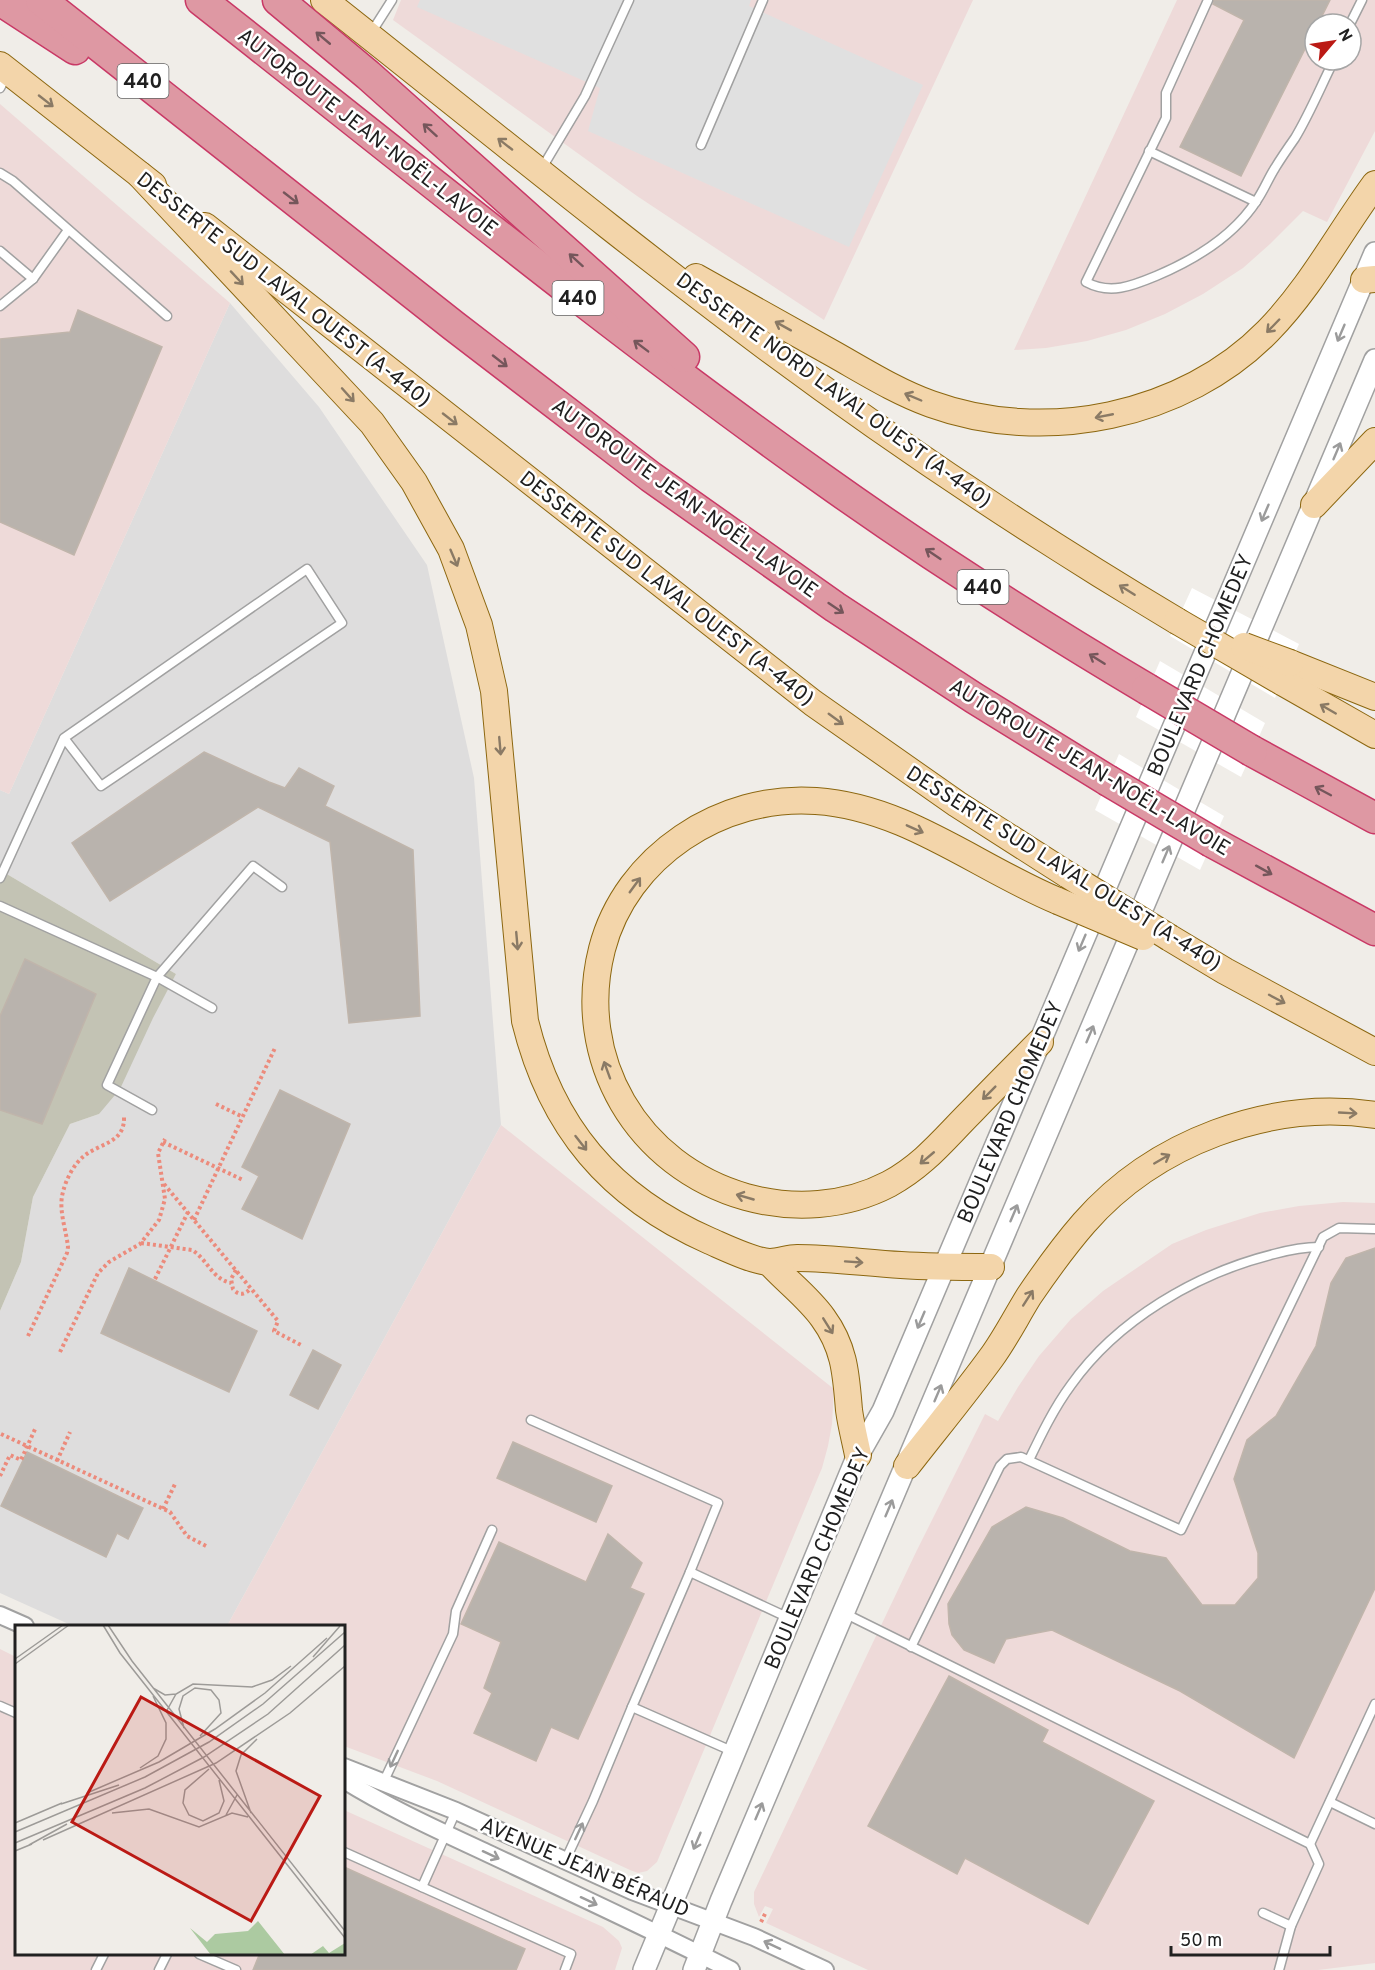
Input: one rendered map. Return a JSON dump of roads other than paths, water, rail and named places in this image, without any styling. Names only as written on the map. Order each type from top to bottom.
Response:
[{"type":"highway","points":[[0,0],[245,162]]},
{"type":"highway","name":"AUTOROUTE JEAN-NOËL-LAVOIE","points":[[41,0],[573,418],[835,607],[974,698],[1107,780],[1212,842],[1375,930]]},
{"type":"highway","name":"AUTOROUTE JEAN-NOËL-LAVOIE","points":[[201,0],[589,306],[707,396],[823,480],[1002,599],[1147,689],[1252,751],[1375,818]]},
{"type":"highway","points":[[278,0],[368,75],[823,480]]},
{"type":"main road","name":"DESSERTE NORD LAVAL OUEST (A-440)","points":[[336,6],[369,36],[617,232],[767,347],[899,442],[1047,540],[1177,621],[1286,673],[1375,735]]},
{"type":"main road","name":"DESSERTE SUD LAVAL OUEST (A-440)","points":[[3,75],[140,175],[813,702],[957,804],[1168,943],[1375,1052]]},
{"type":"main road","points":[[140,175],[372,423],[414,482],[451,549],[473,607],[490,670],[500,744],[525,1021],[542,1078],[559,1112],[594,1160],[639,1200],[687,1231],[769,1262],[795,1258],[944,1267],[991,1267]]},
{"type":"main road","points":[[617,232],[860,371],[932,405],[977,416],[1023,422],[1067,422],[1110,415],[1155,402],[1195,384],[1234,360],[1267,333],[1296,300],[1375,184]]},
{"type":"main road","points":[[1314,505],[1375,441]]},
{"type":"main road","points":[[1286,673],[1375,697]]},
{"type":"main road","points":[[1040,1042],[967,1115],[933,1153],[888,1184],[870,1192],[834,1202],[795,1206],[776,1204],[722,1190],[696,1177],[672,1161],[641,1131],[619,1097],[604,1061],[597,1024],[596,987],[602,948],[626,897],[648,867],[676,842],[705,823],[740,809],[759,804],[813,800],[832,802],[877,813],[923,832],[1038,893],[1168,943]]},
{"type":"main road","points":[[907,1466],[992,1357],[1029,1296],[1083,1224],[1144,1169],[1176,1151],[1228,1129],[1266,1119],[1305,1113],[1375,1115]]},
{"type":"main road","points":[[769,1262],[816,1308],[838,1344],[846,1370],[849,1410],[858,1455]]},
{"type":"street","name":"BOULEVARD CHOMEDEY","points":[[644,1970],[858,1455],[883,1411],[1370,279],[1375,253]]},
{"type":"street","name":"BOULEVARD CHOMEDEY","points":[[697,1962],[1375,360]]},
{"type":"street","points":[[0,1615],[23,1625]]},
{"type":"street","name":"AVENUE JEAN BÉRAUD","points":[[345,1767],[456,1811],[632,1891],[754,1937],[825,1970]]},
{"type":"street","name":"AVENUE JEAN BÉRAUD","points":[[345,1781],[375,1800],[659,1934],[697,1962],[731,1970]]},
{"type":"lane","points":[[369,36],[392,0]]},
{"type":"lane","points":[[540,171],[585,96],[629,0]]},
{"type":"lane","points":[[701,145],[763,0]]},
{"type":"lane","points":[[1208,0],[1166,93],[1166,118],[1086,282],[1105,289],[1119,289],[1140,283],[1173,269],[1211,246],[1246,215],[1256,202],[1273,170],[1295,137],[1328,72]]},
{"type":"lane","points":[[1149,151],[1256,202]]},
{"type":"lane","points":[[0,173],[167,316]]},
{"type":"lane","points":[[0,306],[33,279],[68,230]]},
{"type":"lane","points":[[0,251],[33,279]]},
{"type":"lane","points":[[0,878],[64,738],[306,569],[342,623],[101,786],[64,738]]},
{"type":"lane","points":[[152,1110],[107,1085],[158,977],[253,866],[282,887]]},
{"type":"lane","points":[[0,906],[158,977],[212,1008]]},
{"type":"lane","points":[[911,1647],[1000,1466],[1007,1459],[1014,1457],[1029,1460],[1181,1530],[1323,1236],[1338,1228],[1375,1229]]},
{"type":"lane","points":[[1029,1460],[1071,1384],[1097,1354],[1150,1309],[1195,1283],[1229,1268],[1291,1250],[1318,1247]]},
{"type":"lane","points":[[531,1420],[718,1503],[593,1802],[565,1861]]},
{"type":"lane","points":[[375,1800],[453,1634],[456,1611],[492,1530]]},
{"type":"lane","points":[[690,1572],[790,1618]]},
{"type":"lane","points":[[844,1613],[1310,1844],[1319,1864],[1291,1926],[1279,1970]]},
{"type":"lane","points":[[1310,1844],[1375,1704]]},
{"type":"lane","points":[[0,1706],[15,1713]]},
{"type":"lane","points":[[632,1707],[735,1752]]},
{"type":"lane","points":[[1330,1802],[1375,1824]]},
{"type":"lane","points":[[422,1887],[456,1811]]},
{"type":"lane","points":[[345,1852],[571,1954],[565,1970]]},
{"type":"lane","points":[[1263,1913],[1291,1926]]},
{"type":"lane","points":[[96,1970],[103,1955]]},
{"type":"lane","points":[[159,1970],[166,1955]]},
{"type":"lane","points":[[220,1958],[236,1970]]}]
